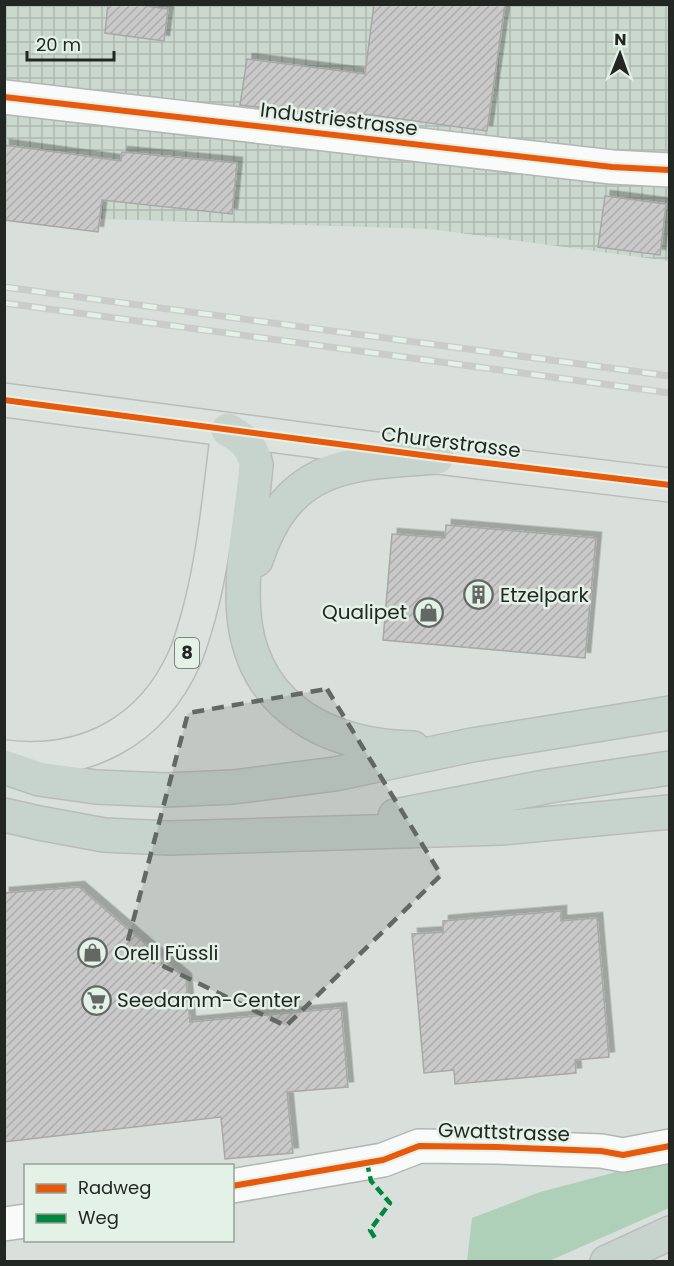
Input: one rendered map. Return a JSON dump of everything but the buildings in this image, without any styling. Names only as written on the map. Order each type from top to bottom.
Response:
[{"type":"highway","points":[[228,429],[241,436],[248,444],[254,453],[256,465],[247,549],[245,625],[252,650],[267,681],[294,712],[309,723],[328,732],[371,744],[411,748],[472,745]]},
{"type":"highway","points":[[244,605],[248,583],[268,526],[279,509],[309,482],[326,473],[353,466],[387,460],[437,458]]},
{"type":"highway","points":[[4,767],[65,784],[136,789],[199,790],[274,783],[335,774],[472,745],[669,713]]},
{"type":"highway","points":[[293,836],[539,789],[669,768]]},
{"type":"highway","points":[[4,815],[69,829],[136,837],[293,836],[502,828],[669,812]]},
{"type":"highway","points":[[607,1262],[669,1233]]},
{"type":"main road","name":"Churerstrasse","points":[[4,400],[437,458],[669,485]]},
{"type":"main road","name":"8","points":[[4,757],[60,758],[100,746],[136,722],[165,692],[186,655],[203,598],[211,561],[228,429]]},
{"type":"street","name":"Industriestrasse","points":[[4,97],[612,167],[669,170]]},
{"type":"street","points":[[620,817],[669,821]]},
{"type":"street","name":"Gwattstrasse","points":[[234,1186],[383,1160],[418,1146],[601,1151],[623,1155],[669,1146]]},
{"type":"street","points":[[4,1224],[24,1221]]},
{"type":"highlighted area","points":[[327,689],[441,875],[286,1026],[126,948],[188,713]]},
{"type":"shaded area","points":[[4,5],[669,5],[669,261],[430,229],[71,218],[5,208]]},
{"type":"green space","points":[[669,1162],[669,1208],[549,1261],[467,1261],[472,1218],[540,1192],[620,1171]]},
{"type":"railway","points":[[4,287],[670,376]]},
{"type":"railway","points":[[4,303],[670,393]]},
{"type":"marked path","points":[[367,1163],[371,1181],[390,1203],[370,1230],[375,1238]]},
{"type":"cycle path","points":[[4,97],[612,167],[670,170]]},
{"type":"cycle path","points":[[4,400],[670,485]]},
{"type":"cycle path","points":[[234,1186],[383,1160],[419,1146],[601,1151],[623,1155],[670,1146]]},
{"type":"place","name":"Etzelpark","points":[[479,595]]},
{"type":"place","name":"Qualipet","points":[[428,612]]},
{"type":"place","name":"Orell Füssli","points":[[93,953]]},
{"type":"place","name":"Seedamm-Center","points":[[96,1000]]}]
